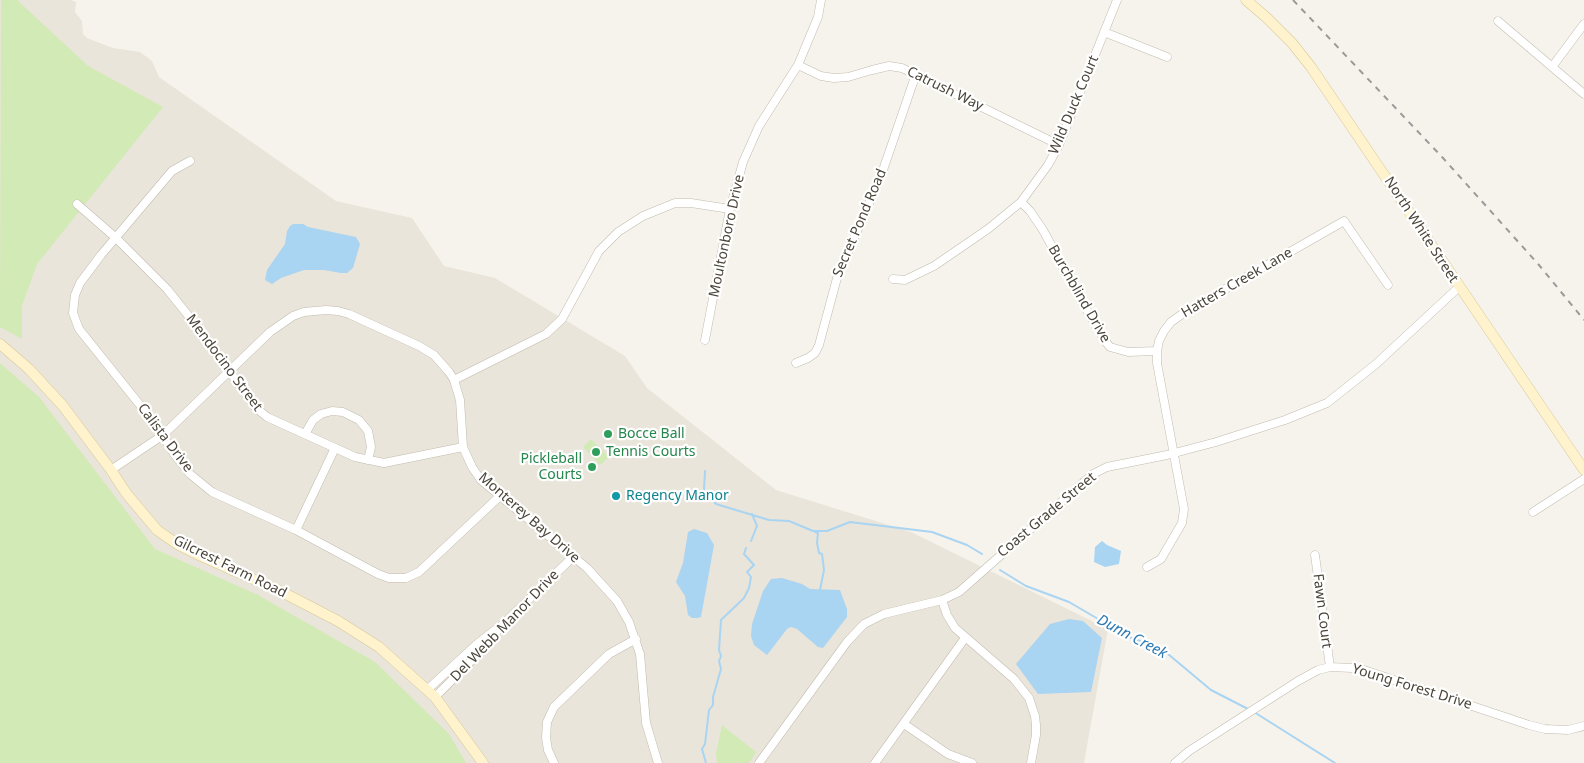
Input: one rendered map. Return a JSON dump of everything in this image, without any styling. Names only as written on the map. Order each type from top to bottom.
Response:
[{"type":"main road","name":"North White Street","points":[[1246,0],[1280,31],[1311,67],[1584,470]]},
{"type":"main road","name":"Gilcrest Farm Road","points":[[0,344],[29,369],[63,406],[126,493],[157,530],[201,556],[256,580],[338,621],[379,647],[436,697],[483,763]]},
{"type":"street","name":"Moultonboro Drive","points":[[705,340],[730,209],[743,162],[756,133],[798,65],[818,17],[821,0]]},
{"type":"street","name":"Wild Duck Court","points":[[893,279],[906,280],[934,266],[988,229],[1021,202],[1048,165],[1059,145],[1117,0]]},
{"type":"street","points":[[1498,21],[1584,94]]},
{"type":"street","points":[[1552,67],[1584,24]]},
{"type":"street","points":[[1104,32],[1167,57]]},
{"type":"street","name":"Catrush Way","points":[[798,65],[821,76],[834,78],[848,78],[889,66],[902,68],[1059,145]]},
{"type":"street","name":"Secret Pond Road","points":[[796,363],[808,358],[819,346],[837,278],[882,173],[916,74]]},
{"type":"street","name":"Calista Drive","points":[[190,161],[172,170],[80,283],[74,294],[73,313],[79,329],[109,364],[190,474],[212,492],[296,530],[388,578],[406,578],[419,572],[501,495]]},
{"type":"street","name":"Burchblind Drive","points":[[1021,202],[1030,210],[1043,230],[1078,296],[1110,347],[1128,352],[1157,351]]},
{"type":"street","name":"Mendocino Street","points":[[77,204],[116,238],[167,289],[231,371],[259,411],[267,417],[335,448],[368,460],[384,463],[463,448]]},
{"type":"street","points":[[454,380],[546,334],[562,319],[599,251],[618,232],[643,216],[675,204],[730,209]]},
{"type":"street","name":"Hatters Creek Lane","points":[[1147,568],[1161,559],[1182,523],[1184,509],[1157,363],[1157,351],[1164,331],[1171,322],[1344,221],[1388,285]]},
{"type":"street","name":"Coast Grade Street","points":[[759,763],[847,642],[860,628],[872,619],[884,614],[942,600],[964,587],[1093,474],[1107,467],[1174,453],[1253,431],[1327,404],[1376,364],[1459,287]]},
{"type":"street","name":"Monterey Bay Drive","points":[[111,470],[163,435],[280,324],[293,316],[304,312],[326,310],[349,314],[419,346],[434,355],[450,372],[454,380],[460,400],[463,448],[481,480],[574,556],[617,601],[630,622],[642,666],[646,723],[658,763]]},
{"type":"street","points":[[305,434],[313,420],[322,414],[332,411],[343,412],[359,420],[368,432],[370,447],[368,460]]},
{"type":"street","points":[[296,530],[335,448]]},
{"type":"street","points":[[1533,512],[1584,479]]},
{"type":"street","name":"Fawn Court","points":[[1315,555],[1330,667]]},
{"type":"street","name":"Del Webb Manor Drive","points":[[436,697],[488,644],[499,628],[574,556]]},
{"type":"street","points":[[942,600],[951,623],[965,638],[1014,679],[1029,698],[1036,725],[1032,763]]},
{"type":"street","points":[[427,690],[477,644],[499,628]]},
{"type":"street","points":[[875,763],[965,638]]},
{"type":"street","points":[[554,763],[548,750],[546,738],[547,722],[554,707],[609,654],[636,639]]},
{"type":"street","name":"Young Forest Drive","points":[[1175,763],[1190,751],[1298,681],[1318,670],[1330,667],[1364,670],[1546,729],[1568,730],[1584,726]]},
{"type":"street","points":[[904,724],[955,758],[972,763]]},
{"type":"shaded area","points":[[0,0],[71,0],[76,2],[75,12],[82,21],[83,34],[87,38],[113,48],[140,52],[152,61],[159,77],[336,201],[412,218],[444,266],[495,278],[625,356],[647,388],[776,490],[911,532],[1108,629],[1084,763],[0,763]]},
{"type":"green space","points":[[1,0],[17,0],[88,66],[163,107],[37,264],[22,306],[22,339],[0,327]]},
{"type":"green space","points":[[0,363],[39,397],[155,549],[258,595],[375,662],[449,734],[466,763],[0,763]]},
{"type":"green space","name":"Tennis Courts","points":[[591,439],[609,457],[600,465],[583,447]]},
{"type":"green space","points":[[722,725],[756,752],[749,763],[717,763],[716,753]]},
{"type":"water","points":[[293,224],[303,224],[308,227],[356,237],[360,244],[353,268],[347,273],[304,270],[281,278],[272,284],[265,280],[267,270],[285,244],[287,231]]},
{"type":"water","points":[[694,529],[707,533],[714,545],[701,617],[697,618],[692,618],[688,615],[685,596],[676,582],[683,563],[688,532]]},
{"type":"water","points":[[1102,541],[1121,551],[1119,564],[1105,567],[1094,562],[1095,547]]},
{"type":"water","points":[[782,578],[802,584],[810,589],[840,590],[847,609],[847,617],[823,648],[818,647],[797,629],[791,627],[787,629],[767,655],[754,645],[751,636],[752,624],[763,591],[771,579]]},
{"type":"water","points":[[1069,619],[1083,621],[1102,638],[1091,692],[1038,694],[1016,664],[1050,624]]},
{"type":"waterway","points":[[705,471],[704,490],[716,504],[769,520],[789,521],[813,531],[827,531],[850,522],[932,532],[967,545],[982,554]]},
{"type":"waterway","points":[[751,541],[757,526],[752,514]]},
{"type":"waterway","points":[[815,532],[818,533],[817,543],[819,553],[822,554],[824,570],[820,590]]},
{"type":"waterway","points":[[706,763],[702,749],[705,744],[709,710],[713,705],[713,697],[721,669],[719,661],[721,656],[719,650],[721,620],[744,598],[749,588],[751,577],[747,572],[754,565],[744,554],[746,548]]},
{"type":"waterway","name":"Dunn Creek","points":[[1000,570],[1026,586],[1069,602],[1129,637],[1162,649],[1211,690],[1248,709]]},
{"type":"waterway","name":"Dunn Creek","points":[[1254,712],[1335,763]]},
{"type":"railway","points":[[1293,0],[1443,158],[1539,265],[1584,320]]},
{"type":"place","name":"Bocce Ball","points":[[608,434]]},
{"type":"place","name":"Tennis Courts","points":[[596,452]]},
{"type":"place","name":"Pickleball Courts","points":[[592,467]]},
{"type":"place","name":"Regency Manor","points":[[616,496]]}]
